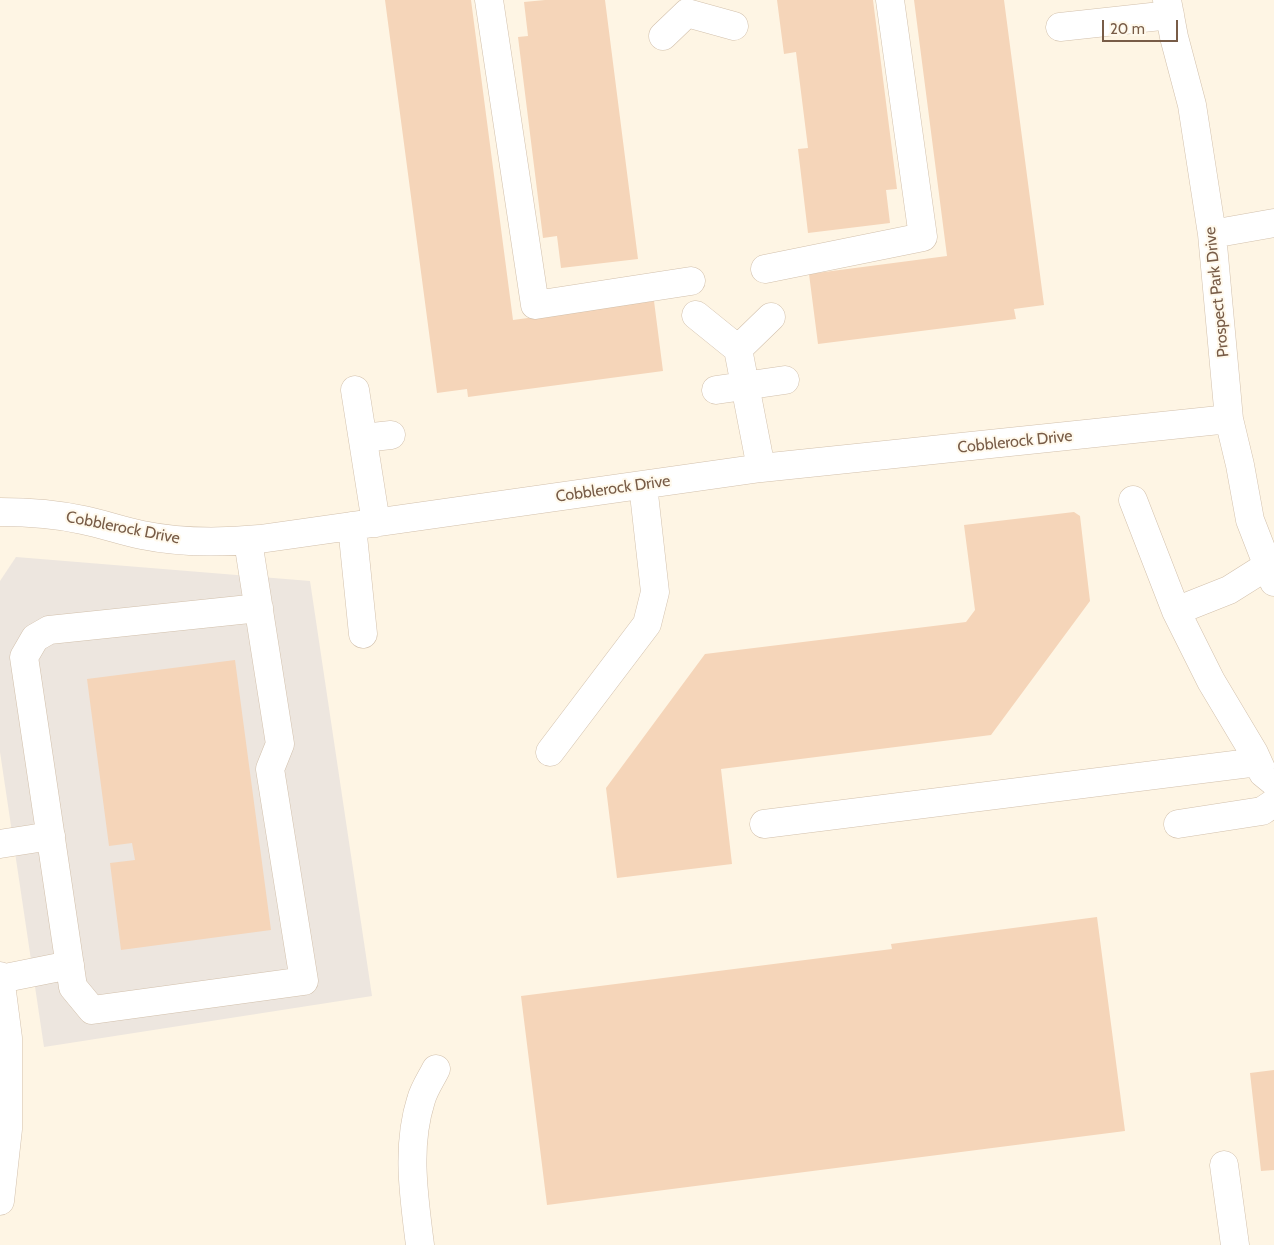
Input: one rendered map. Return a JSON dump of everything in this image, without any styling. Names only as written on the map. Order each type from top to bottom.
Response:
[{"type":"street","points":[[489,0],[535,305],[692,281]]},
{"type":"street","points":[[765,270],[923,237],[890,0]]},
{"type":"street","points":[[663,36],[687,6],[734,26]]},
{"type":"street","points":[[1060,27],[1168,8]]},
{"type":"street","name":"Prospect Park Drive","points":[[1168,8],[1192,105],[1212,234],[1229,420],[1240,465],[1250,520],[1270,574]]},
{"type":"street","points":[[1212,234],[1274,223]]},
{"type":"street","points":[[696,315],[738,349],[761,468]]},
{"type":"street","points":[[738,349],[771,317]]},
{"type":"street","points":[[716,390],[785,380]]},
{"type":"street","points":[[355,390],[363,438],[363,634]]},
{"type":"street","name":"Cobblerock Drive","points":[[0,512],[24,512],[62,516],[170,540],[200,542],[248,540],[761,468],[1229,420]]},
{"type":"street","points":[[363,438],[391,435]]},
{"type":"street","points":[[550,752],[646,624],[655,592],[643,485]]},
{"type":"street","points":[[764,824],[1266,772],[1211,681],[1176,611],[1133,500]]},
{"type":"street","points":[[248,540],[259,608],[280,744],[270,769],[304,981],[92,1010],[72,987],[24,658],[34,638],[49,630],[259,608]]},
{"type":"street","points":[[1176,611],[1270,574]]},
{"type":"street","points":[[1178,824],[1262,811],[1274,803]]},
{"type":"street","points":[[0,844],[51,836]]},
{"type":"street","points":[[0,1196],[8,1129],[8,1038],[0,977],[70,965]]},
{"type":"street","points":[[420,1245],[412,1184],[413,1138],[421,1099],[436,1069]]},
{"type":"street","points":[[1224,1164],[1235,1245]]},
{"type":"shaded area","points":[[16,557],[310,581],[372,996],[44,1047],[0,752],[0,581]]},
{"type":"building","points":[[385,0],[471,0],[513,320],[654,301],[663,371],[468,397],[467,389],[437,393]]},
{"type":"building","points":[[605,0],[638,259],[561,268],[557,236],[543,238],[518,37],[528,36],[524,2]]},
{"type":"building","points":[[777,0],[873,0],[897,189],[886,190],[890,223],[808,233],[798,149],[808,148],[796,52],[784,54]]},
{"type":"building","points":[[914,0],[1004,0],[1044,305],[1014,309],[1016,319],[818,344],[809,274],[947,256]]},
{"type":"building","points":[[1074,512],[1080,516],[1090,601],[991,735],[721,769],[732,864],[617,878],[606,788],[705,654],[966,622],[975,610],[964,525]]},
{"type":"building","points":[[235,660],[271,930],[121,950],[110,863],[135,860],[132,843],[109,846],[87,679]]},
{"type":"building","points":[[1097,917],[1125,1131],[547,1205],[521,996],[892,949],[891,944]]},
{"type":"building","points":[[1274,1070],[1274,1170],[1261,1171],[1250,1073]]}]
